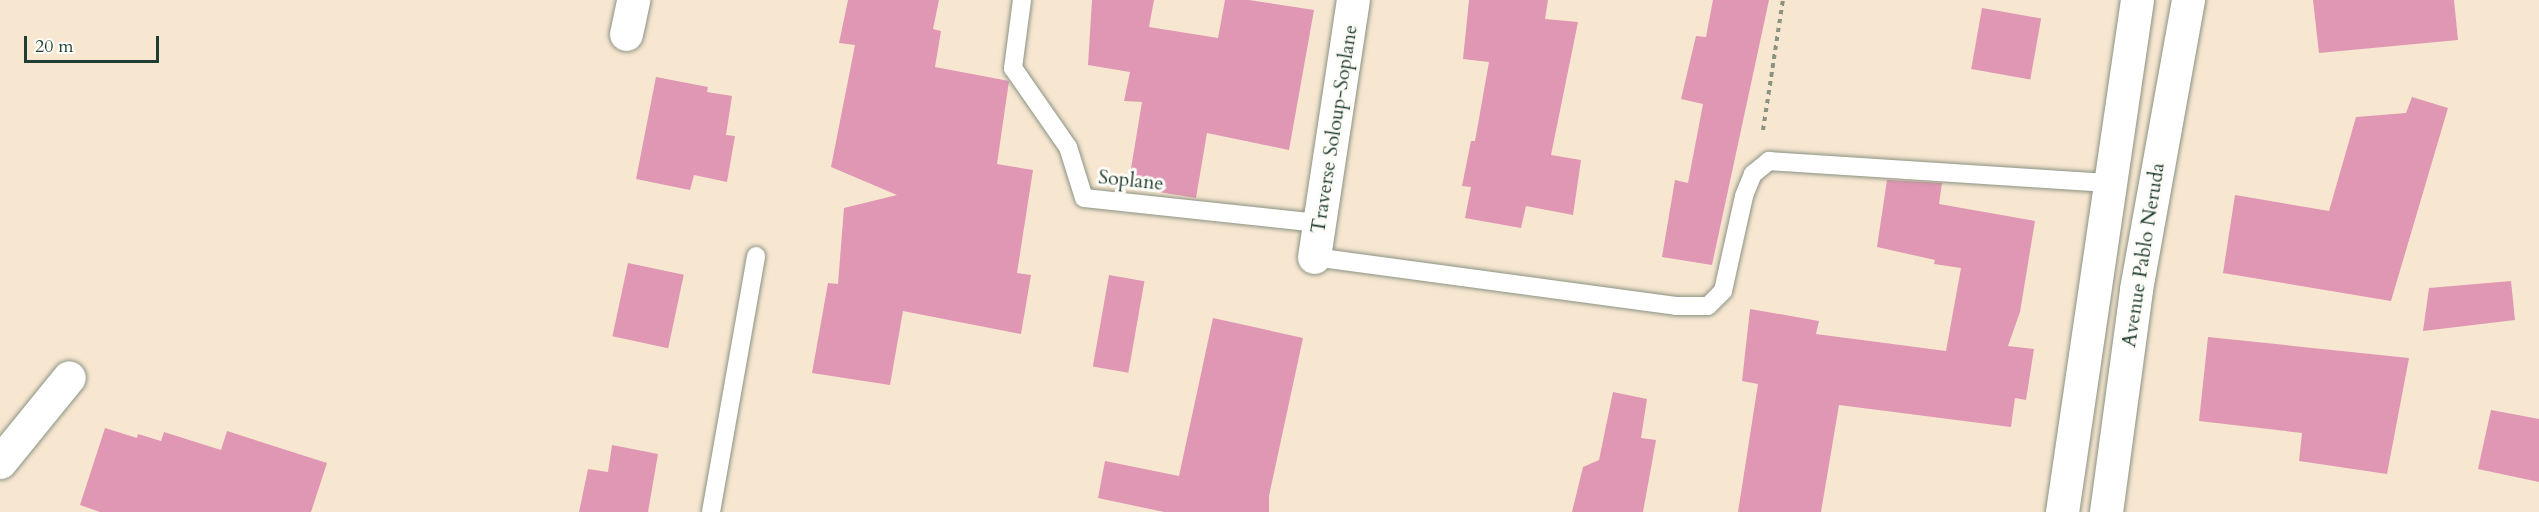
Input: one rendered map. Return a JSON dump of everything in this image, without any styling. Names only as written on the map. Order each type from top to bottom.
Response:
[{"type":"main road","points":[[626,34],[633,0]]},
{"type":"main road","name":"Traverse Soloup-Soplane","points":[[1314,257],[1353,0]]},
{"type":"main road","points":[[2062,512],[2137,0]]},
{"type":"main road","name":"Avenue Pablo Neruda","points":[[2106,512],[2136,289],[2188,0]]},
{"type":"main road","points":[[0,462],[69,377]]},
{"type":"lane","name":"Soplane","points":[[1022,0],[1013,68],[1068,147],[1084,198],[1319,223]]},
{"type":"lane","points":[[1314,257],[1676,306],[1708,306],[1723,291],[1743,196],[1753,174],[1769,161],[2110,183]]},
{"type":"lane","points":[[711,512],[756,256]]},
{"type":"path","points":[[1753,174],[1760,145],[1783,0]]},
{"type":"building","points":[[848,0],[939,0],[933,29],[941,31],[935,67],[1009,81],[997,164],[1033,170],[1017,273],[1031,275],[1021,334],[903,311],[890,385],[812,373],[828,283],[838,284],[844,208],[897,195],[831,167],[855,45],[839,43]]},
{"type":"building","points":[[1092,0],[1154,0],[1149,27],[1218,38],[1225,0],[1249,0],[1314,10],[1289,150],[1207,133],[1196,198],[1128,187],[1142,102],[1124,101],[1130,72],[1088,65]]},
{"type":"building","points":[[1469,0],[1548,0],[1545,19],[1578,22],[1551,155],[1581,160],[1573,215],[1526,206],[1521,228],[1465,218],[1471,187],[1462,186],[1471,141],[1475,141],[1489,62],[1463,59]]},
{"type":"building","points":[[1713,0],[1769,0],[1712,265],[1662,257],[1675,180],[1688,183],[1703,104],[1681,99],[1696,36],[1706,37]]},
{"type":"building","points":[[2313,0],[2454,0],[2458,40],[2319,53]]},
{"type":"building","points":[[1982,8],[2041,18],[2030,79],[1971,69]]},
{"type":"building","points":[[656,77],[708,87],[707,92],[732,96],[726,135],[735,136],[727,182],[694,175],[690,190],[636,179]]},
{"type":"building","points":[[2412,97],[2448,108],[2391,301],[2223,273],[2235,195],[2329,211],[2356,117],[2406,113]]},
{"type":"building","points":[[1887,180],[1942,183],[1939,204],[2035,221],[2020,312],[2008,346],[2034,349],[2026,400],[2015,398],[2011,427],[1839,405],[1821,512],[1738,512],[1758,384],[1742,381],[1750,309],[1819,321],[1816,334],[1946,351],[1961,268],[1934,264],[1935,260],[1877,247]]},
{"type":"building","points":[[628,263],[684,275],[668,348],[612,336]]},
{"type":"building","points":[[1109,275],[1144,281],[1128,373],[1093,367]]},
{"type":"building","points":[[2511,281],[2515,320],[2423,331],[2429,288]]},
{"type":"building","points":[[1213,318],[1303,338],[1269,496],[1269,512],[1164,512],[1098,498],[1105,461],[1179,476]]},
{"type":"building","points":[[2208,337],[2409,358],[2387,474],[2299,461],[2302,433],[2199,421]]},
{"type":"building","points":[[1613,392],[1647,399],[1641,438],[1656,440],[1643,512],[1572,512],[1583,467],[1599,460]]},
{"type":"building","points":[[2491,410],[2539,419],[2539,482],[2478,469]]},
{"type":"building","points":[[105,428],[137,438],[138,434],[161,441],[164,432],[221,450],[227,431],[327,463],[311,512],[100,512],[80,505]]},
{"type":"building","points":[[612,445],[658,454],[648,512],[579,512],[588,469],[608,472]]}]
